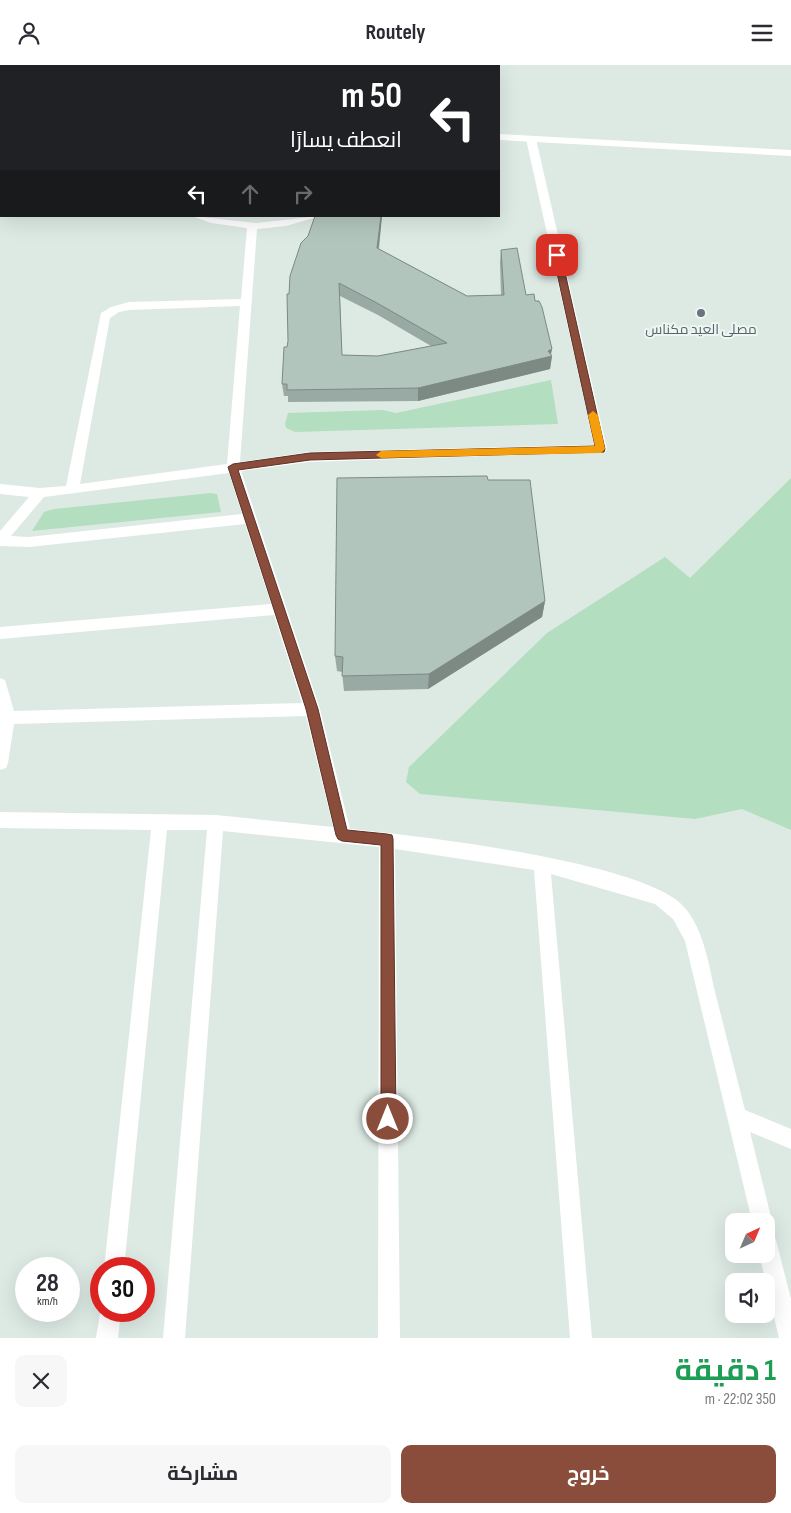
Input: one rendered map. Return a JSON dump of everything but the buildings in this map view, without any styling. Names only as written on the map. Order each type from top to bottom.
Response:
[{"type":"street","points":[[500,137],[791,153]]},
{"type":"street","points":[[0,489],[40,493],[72,490],[310,457],[601,449],[531,139]]},
{"type":"street","points":[[200,217],[215,221],[252,225],[290,222],[310,217]]},
{"type":"street","points":[[252,225],[233,467],[312,709],[342,835]]},
{"type":"street","points":[[72,490],[105,316],[115,309],[129,306],[245,302]]},
{"type":"street","points":[[0,540],[40,493]]},
{"type":"street","points":[[0,540],[29,542],[250,518]]},
{"type":"street","points":[[0,633],[280,609]]},
{"type":"street","points":[[0,684],[8,718],[0,763]]},
{"type":"street","points":[[8,718],[312,709]]},
{"type":"street","points":[[0,819],[216,823],[387,839],[542,863],[630,887],[660,899],[679,913],[693,939],[760,1213]]},
{"type":"street","points":[[115,1257],[160,822]]},
{"type":"street","points":[[174,1338],[216,823]]},
{"type":"street","points":[[387,839],[389,1338]]},
{"type":"street","points":[[542,863],[581,1338]]},
{"type":"street","points":[[737,1117],[791,1139]]},
{"type":"street","points":[[772,1263],[790,1338]]},
{"type":"street","points":[[107,1338],[109,1322]]},
{"type":"green space","points":[[551,380],[558,424],[295,432],[286,428],[285,424],[288,413],[383,410],[396,413]]},
{"type":"green space","points":[[791,478],[791,830],[742,809],[695,819],[420,794],[406,782],[409,767],[547,633],[665,557],[690,578]]},
{"type":"green space","points":[[211,493],[217,494],[221,512],[32,531],[44,512],[54,509]]},
{"type":"slow traffic","points":[[381,455],[601,449],[593,415]]},
{"type":"place","name":"مصلى العيد مكناس","points":[[701,313]]},
{"type":"route","points":[[388,1119],[387,839],[342,835],[312,709],[233,467],[310,457],[601,449],[557,255]]}]
